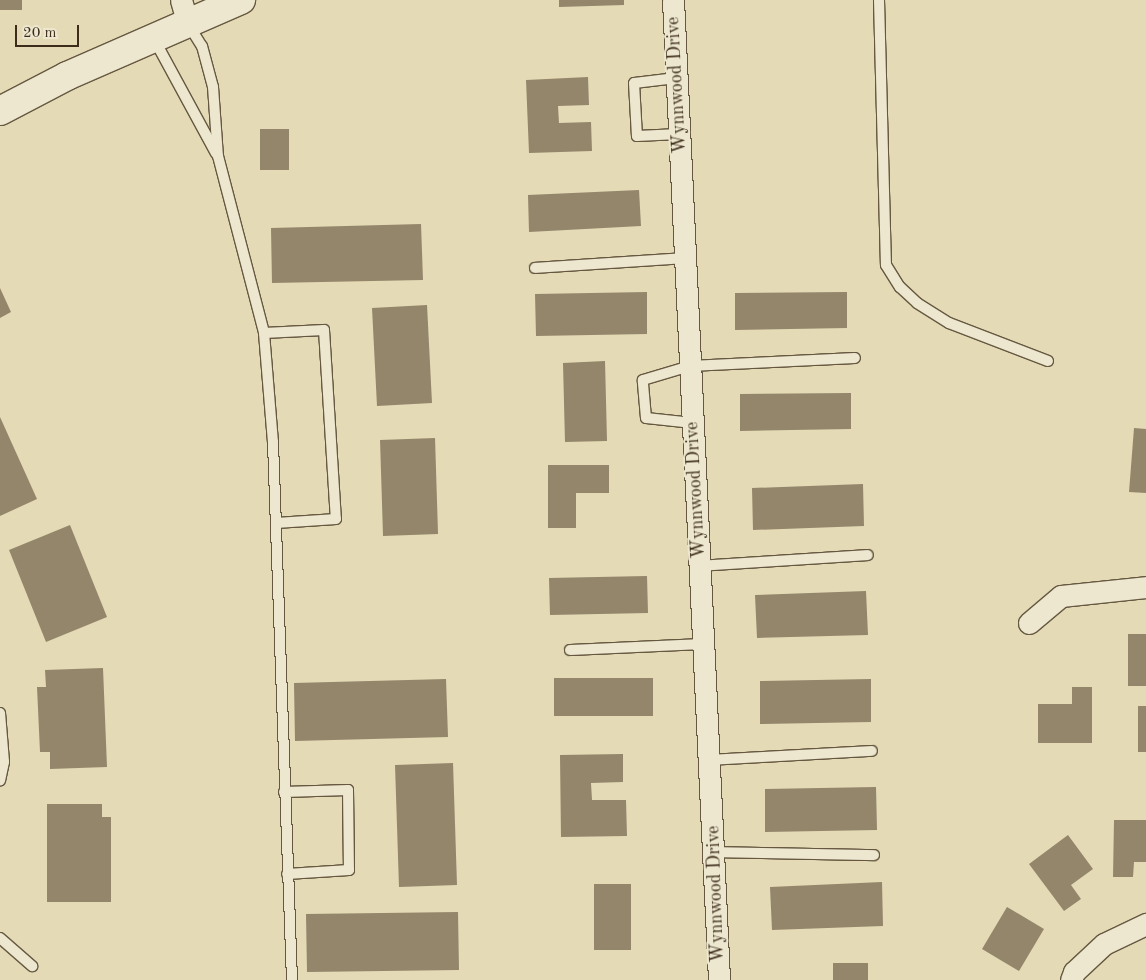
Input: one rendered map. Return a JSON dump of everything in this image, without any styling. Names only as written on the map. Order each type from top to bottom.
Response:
[{"type":"main road","points":[[0,111],[154,38],[184,12],[241,0]]},
{"type":"street","name":"Wynnwood Drive","points":[[672,0],[703,644],[715,852],[719,980]]},
{"type":"street","points":[[1029,623],[1061,596],[1146,587]]},
{"type":"street","points":[[1071,980],[1074,972],[1104,944],[1146,924]]},
{"type":"lane","points":[[879,0],[886,265],[911,298],[949,323],[1048,361]]},
{"type":"lane","points":[[184,12],[202,46],[213,87],[218,156],[264,333],[276,522],[286,874],[292,980]]},
{"type":"lane","points":[[154,38],[218,156]]},
{"type":"lane","points":[[676,78],[634,83],[637,136],[679,134]]},
{"type":"lane","points":[[535,268],[685,258]]},
{"type":"lane","points":[[264,333],[324,330],[336,519],[276,522]]},
{"type":"lane","points":[[693,423],[646,418],[643,380],[690,366],[855,358]]},
{"type":"lane","points":[[700,566],[868,555]]},
{"type":"lane","points":[[570,650],[703,644]]},
{"type":"lane","points":[[0,713],[4,762],[0,781]]},
{"type":"lane","points":[[709,760],[872,751]]},
{"type":"lane","points":[[284,792],[348,790],[349,870],[286,874]]},
{"type":"lane","points":[[715,852],[874,855]]},
{"type":"lane","points":[[0,938],[32,966]]},
{"type":"building","points":[[0,0],[22,0],[22,10],[0,10]]},
{"type":"building","points":[[559,0],[624,0],[624,5],[559,7]]},
{"type":"building","points":[[588,77],[589,105],[558,106],[559,123],[591,122],[592,151],[529,153],[526,80]]},
{"type":"building","points":[[260,129],[289,129],[289,170],[260,170]]},
{"type":"building","points":[[639,190],[641,226],[529,232],[528,195]]},
{"type":"building","points":[[421,224],[423,280],[272,283],[271,228]]},
{"type":"building","points":[[0,288],[11,312],[0,318]]},
{"type":"building","points":[[647,292],[647,334],[536,336],[535,294]]},
{"type":"building","points":[[847,292],[847,328],[735,330],[735,293]]},
{"type":"building","points":[[427,305],[432,403],[377,406],[372,308]]},
{"type":"building","points":[[605,361],[607,441],[565,442],[563,363]]},
{"type":"building","points":[[851,393],[851,429],[740,431],[740,394]]},
{"type":"building","points":[[0,417],[37,499],[0,516]]},
{"type":"building","points":[[1134,428],[1146,429],[1146,493],[1129,492]]},
{"type":"building","points":[[435,438],[438,534],[383,536],[380,440]]},
{"type":"building","points":[[548,465],[609,465],[609,493],[576,493],[576,528],[548,528]]},
{"type":"building","points":[[863,484],[864,526],[753,530],[752,488]]},
{"type":"building","points":[[70,525],[107,617],[46,642],[9,550]]},
{"type":"building","points":[[647,576],[648,613],[550,615],[549,578]]},
{"type":"building","points":[[866,591],[868,635],[757,638],[755,595]]},
{"type":"building","points":[[1128,634],[1146,634],[1146,686],[1128,686]]},
{"type":"building","points":[[103,668],[107,767],[50,769],[50,752],[40,752],[37,687],[46,687],[45,670]]},
{"type":"building","points":[[554,678],[653,678],[653,716],[554,716]]},
{"type":"building","points":[[446,679],[448,737],[295,741],[294,683]]},
{"type":"building","points":[[871,679],[871,722],[760,724],[760,681]]},
{"type":"building","points":[[1072,687],[1092,687],[1092,743],[1038,743],[1038,704],[1072,704]]},
{"type":"building","points":[[1138,706],[1146,706],[1146,752],[1138,752]]},
{"type":"building","points":[[623,754],[623,782],[591,783],[592,800],[626,800],[627,836],[561,837],[560,755]]},
{"type":"building","points":[[453,763],[457,885],[399,887],[395,765]]},
{"type":"building","points":[[876,787],[877,830],[765,832],[765,789]]},
{"type":"building","points":[[47,804],[102,804],[102,817],[111,817],[111,902],[47,902]]},
{"type":"building","points":[[1114,820],[1146,820],[1146,862],[1134,862],[1133,877],[1113,877]]},
{"type":"building","points":[[1068,835],[1093,869],[1071,885],[1081,899],[1064,911],[1029,864]]},
{"type":"building","points":[[882,882],[883,926],[772,930],[770,887]]},
{"type":"building","points":[[594,884],[631,884],[631,950],[594,950]]},
{"type":"building","points":[[1007,907],[1044,929],[1019,971],[982,949]]},
{"type":"building","points":[[458,912],[459,970],[307,972],[306,914]]},
{"type":"building","points":[[833,963],[868,963],[868,980],[833,980]]}]
